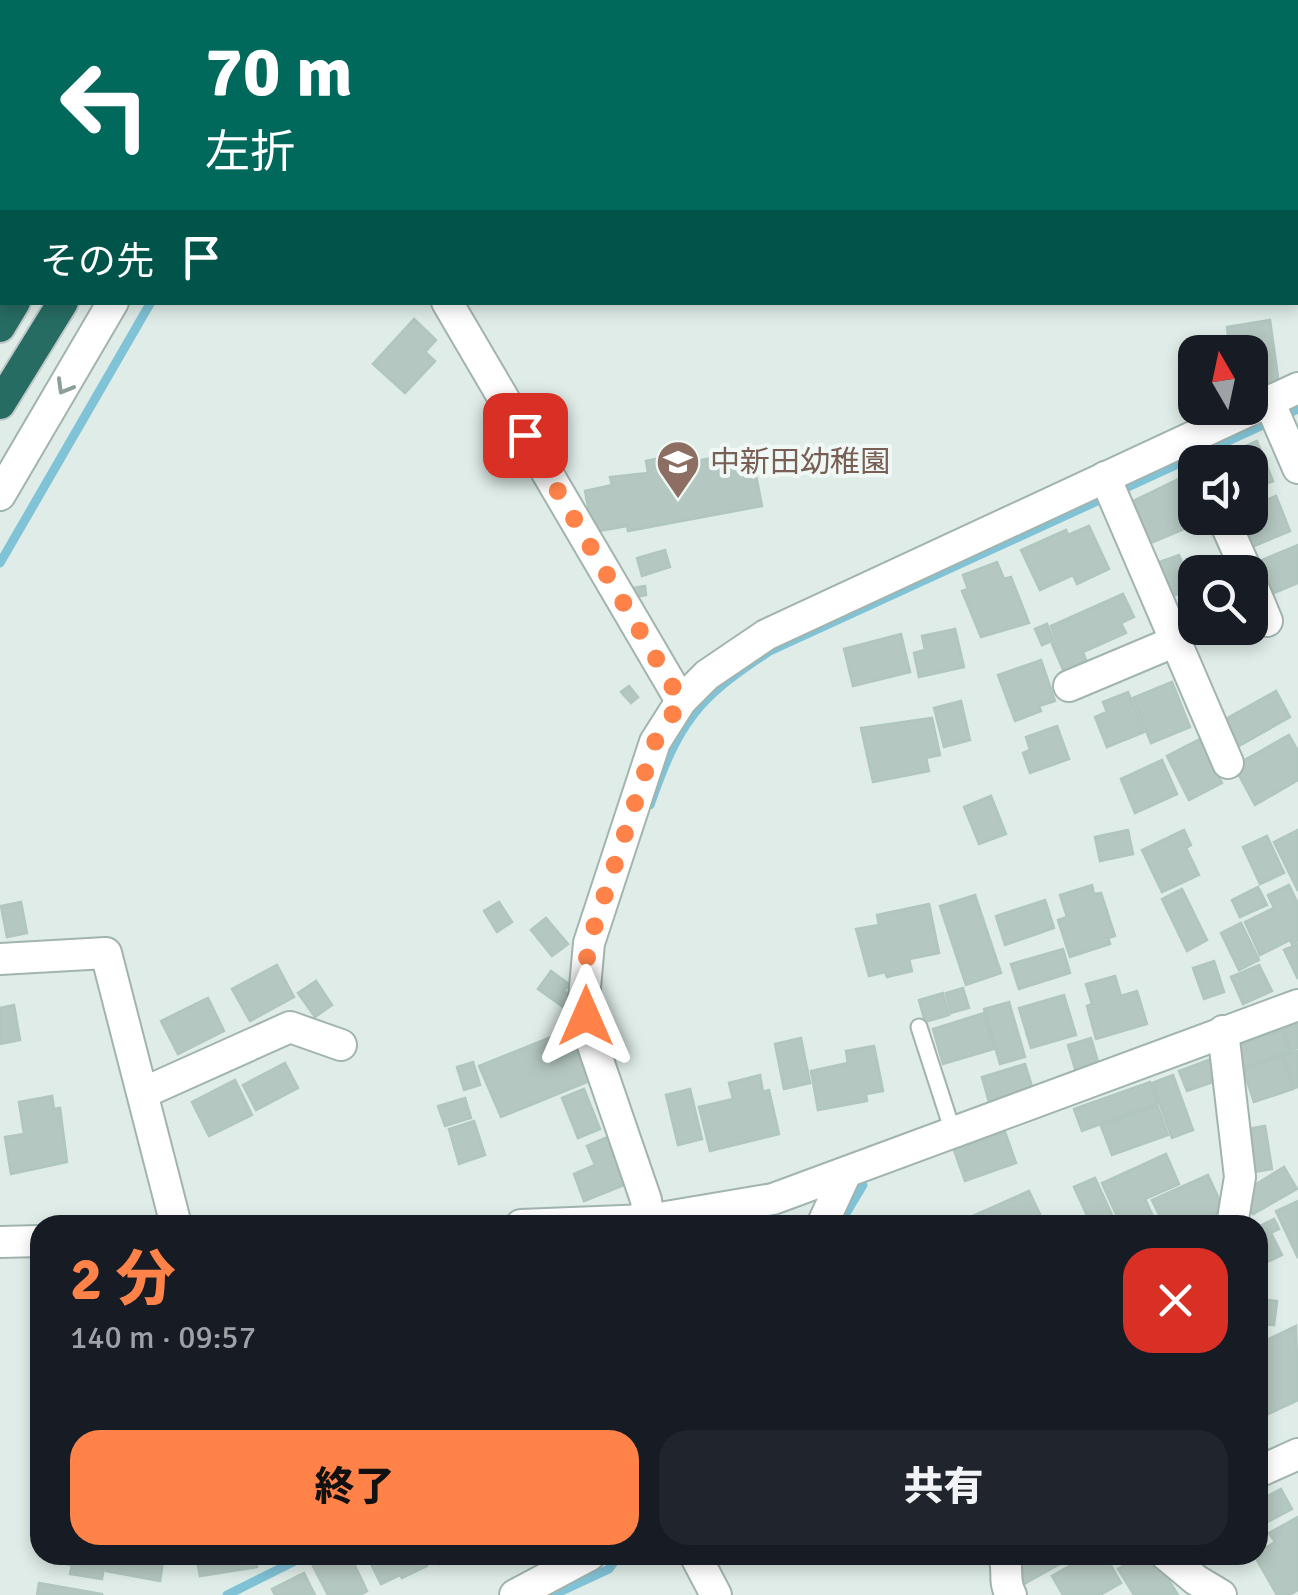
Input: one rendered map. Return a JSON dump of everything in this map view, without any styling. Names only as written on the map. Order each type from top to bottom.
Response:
[{"type":"highway","points":[[0,328],[13,305]]},
{"type":"highway","points":[[0,404],[61,305]]},
{"type":"street","points":[[0,495],[111,305]]},
{"type":"street","points":[[449,305],[681,701]]},
{"type":"street","points":[[1212,445],[1274,413],[1298,388]]},
{"type":"street","points":[[1274,413],[1298,468]]},
{"type":"street","points":[[653,1215],[589,1034],[584,980],[589,943],[655,742],[681,701],[708,675],[766,635],[1178,460]]},
{"type":"street","points":[[1110,488],[1228,763]]},
{"type":"street","points":[[1069,686],[1176,641]]},
{"type":"street","points":[[0,959],[106,953],[174,1215]]},
{"type":"street","points":[[679,1215],[773,1199],[1298,1005]]},
{"type":"street","points":[[143,1093],[290,1027],[341,1044]]},
{"type":"street","points":[[1222,1030],[1240,1177],[1234,1215]]},
{"type":"street","points":[[834,1215],[846,1173]]},
{"type":"street","points":[[0,1242],[30,1240]]},
{"type":"street","points":[[1268,1468],[1298,1454]]},
{"type":"street","points":[[515,1595],[571,1565]]},
{"type":"street","points":[[700,1565],[716,1595]]},
{"type":"street","points":[[1007,1565],[1004,1582],[1011,1595]]},
{"type":"street","points":[[1180,1565],[1202,1581]]},
{"type":"lane","points":[[919,1026],[953,1132]]},
{"type":"building","points":[[414,319],[436,340],[425,352],[435,361],[405,393],[373,364]]},
{"type":"building","points":[[1270,320],[1279,385],[1268,387],[1268,335],[1228,335],[1227,327]]},
{"type":"building","points":[[751,450],[762,506],[628,531],[627,526],[593,532],[585,491],[612,485],[610,477],[648,473],[646,461],[685,453],[687,463]]},
{"type":"building","points":[[1178,479],[1178,532],[1151,543],[1131,502]]},
{"type":"building","points":[[1276,496],[1290,531],[1247,549],[1241,535],[1268,535],[1268,499]]},
{"type":"building","points":[[1089,526],[1109,569],[1077,584],[1073,575],[1040,590],[1021,550],[1066,530],[1068,535]]},
{"type":"building","points":[[1298,545],[1298,583],[1269,595],[1268,558]]},
{"type":"building","points":[[665,550],[670,567],[642,576],[637,558]]},
{"type":"building","points":[[1178,555],[1178,594],[1167,598],[1154,564]]},
{"type":"building","points":[[997,562],[1004,579],[1011,577],[1029,623],[981,637],[962,591],[968,589],[963,575]]},
{"type":"building","points":[[645,586],[646,595],[630,598],[628,589]]},
{"type":"building","points":[[1123,594],[1134,617],[1121,623],[1126,633],[1083,652],[1087,663],[1064,672],[1052,644],[1057,641],[1051,626]]},
{"type":"building","points":[[1047,624],[1054,640],[1042,645],[1035,629]]},
{"type":"building","points":[[955,629],[964,667],[919,677],[914,653],[925,650],[922,636]]},
{"type":"building","points":[[901,634],[910,672],[853,686],[844,649]]},
{"type":"building","points":[[1041,660],[1055,701],[1015,721],[998,675]]},
{"type":"building","points":[[1172,682],[1190,727],[1151,743],[1133,698]]},
{"type":"building","points":[[629,686],[638,697],[631,703],[621,692]]},
{"type":"building","points":[[1276,691],[1290,717],[1230,751],[1215,725]]},
{"type":"building","points":[[1128,692],[1144,732],[1107,747],[1095,717],[1107,712],[1103,702]]},
{"type":"building","points":[[961,701],[970,740],[944,747],[934,708]]},
{"type":"building","points":[[932,718],[940,755],[926,758],[929,771],[873,782],[861,728]]},
{"type":"building","points":[[1057,726],[1069,759],[1030,773],[1023,753],[1030,750],[1026,737]]},
{"type":"building","points":[[1289,735],[1298,751],[1298,780],[1255,805],[1234,766]]},
{"type":"building","points":[[1200,739],[1222,783],[1189,800],[1167,756]]},
{"type":"building","points":[[1162,760],[1177,794],[1135,813],[1121,779]]},
{"type":"building","points":[[991,796],[1006,834],[979,844],[964,807]]},
{"type":"building","points":[[1128,830],[1133,854],[1100,861],[1095,837]]},
{"type":"building","points":[[1184,830],[1191,845],[1186,848],[1199,875],[1162,892],[1142,850]]},
{"type":"building","points":[[1298,830],[1298,891],[1274,842]]},
{"type":"building","points":[[1267,836],[1284,873],[1260,884],[1243,847]]},
{"type":"building","points":[[1092,885],[1094,894],[1101,893],[1115,936],[1108,938],[1110,944],[1070,957],[1058,920],[1067,917],[1060,895]]},
{"type":"building","points":[[1289,885],[1298,904],[1298,941],[1292,944],[1290,940],[1260,955],[1245,922],[1274,908],[1268,895]]},
{"type":"building","points":[[1258,887],[1267,905],[1240,917],[1232,900]]},
{"type":"building","points":[[1182,889],[1207,940],[1187,951],[1162,899]]},
{"type":"building","points":[[975,895],[1001,973],[966,985],[940,906]]},
{"type":"building","points":[[1045,900],[1054,928],[1005,945],[996,916]]},
{"type":"building","points":[[21,902],[27,933],[7,937],[1,906]]},
{"type":"building","points":[[499,902],[512,922],[497,932],[484,911]]},
{"type":"building","points":[[929,904],[939,953],[909,959],[912,971],[887,977],[885,972],[869,976],[856,929],[879,925],[877,915]]},
{"type":"building","points":[[546,918],[568,944],[552,956],[531,930]]},
{"type":"building","points":[[1241,923],[1259,960],[1239,970],[1221,933]]},
{"type":"building","points":[[1298,944],[1298,979],[1284,950]]},
{"type":"building","points":[[1063,949],[1070,973],[1019,989],[1011,964]]},
{"type":"building","points":[[1214,961],[1224,992],[1204,999],[1193,968]]},
{"type":"building","points":[[277,965],[294,997],[250,1021],[232,989]]},
{"type":"building","points":[[1259,965],[1272,991],[1243,1004],[1231,977]]},
{"type":"building","points":[[551,971],[569,984],[564,991],[570,996],[563,1007],[538,989]]},
{"type":"building","points":[[1115,976],[1121,996],[1137,991],[1147,1024],[1096,1039],[1086,984]]},
{"type":"building","points":[[316,981],[332,1005],[315,1017],[298,993]]},
{"type":"building","points":[[963,988],[969,1008],[951,1013],[946,993]]},
{"type":"building","points":[[943,993],[949,1015],[925,1022],[919,1000]]},
{"type":"building","points":[[1064,995],[1076,1035],[1031,1048],[1019,1008]]},
{"type":"building","points":[[208,998],[224,1031],[178,1054],[161,1021]]},
{"type":"building","points":[[1009,1002],[1025,1057],[1000,1064],[984,1009]]},
{"type":"building","points":[[14,1005],[20,1040],[0,1044],[0,1008]]},
{"type":"building","points":[[984,1013],[994,1049],[943,1064],[933,1029]]},
{"type":"building","points":[[1298,1024],[1298,1048],[1291,1051],[1284,1029]]},
{"type":"building","points":[[571,1029],[592,1080],[501,1117],[479,1066]]},
{"type":"building","points":[[1282,1030],[1289,1052],[1243,1068],[1236,1046]]},
{"type":"building","points":[[801,1038],[810,1083],[784,1089],[775,1044]]},
{"type":"building","points":[[1091,1038],[1099,1065],[1076,1072],[1068,1045]]},
{"type":"building","points":[[874,1046],[883,1091],[866,1094],[867,1101],[818,1110],[811,1071],[848,1063],[846,1051]]},
{"type":"building","points":[[1298,1051],[1298,1087],[1295,1088],[1283,1056]]},
{"type":"building","points":[[1282,1056],[1293,1089],[1254,1102],[1243,1069]]},
{"type":"building","points":[[1211,1059],[1219,1080],[1187,1091],[1179,1071]]},
{"type":"building","points":[[473,1062],[480,1085],[464,1090],[457,1067]]},
{"type":"building","points":[[285,1063],[298,1088],[256,1110],[243,1085]]},
{"type":"building","points":[[1025,1064],[1034,1093],[990,1106],[982,1077]]},
{"type":"building","points":[[760,1075],[763,1092],[769,1090],[779,1134],[710,1151],[699,1107],[733,1099],[729,1083]]},
{"type":"building","points":[[1173,1075],[1193,1130],[1172,1138],[1152,1083]]},
{"type":"building","points":[[235,1080],[252,1115],[209,1136],[192,1102]]},
{"type":"building","points":[[1150,1082],[1158,1103],[1082,1131],[1074,1109]]},
{"type":"building","points":[[584,1089],[600,1129],[578,1138],[562,1098]]},
{"type":"building","points":[[690,1089],[702,1139],[678,1145],[666,1095]]},
{"type":"building","points":[[52,1096],[54,1109],[60,1108],[67,1162],[11,1174],[5,1137],[24,1134],[19,1102]]},
{"type":"building","points":[[465,1098],[471,1118],[445,1126],[438,1106]]},
{"type":"building","points":[[1157,1105],[1168,1135],[1112,1155],[1101,1126]]},
{"type":"building","points":[[474,1121],[485,1155],[459,1164],[449,1129]]},
{"type":"building","points":[[1265,1126],[1272,1169],[1248,1173],[1241,1130]]},
{"type":"building","points":[[1005,1132],[1016,1163],[965,1181],[954,1150]]},
{"type":"building","points":[[610,1136],[629,1183],[584,1201],[574,1174],[595,1165],[587,1146]]},
{"type":"building","points":[[1166,1154],[1179,1184],[1145,1199],[1152,1215],[1116,1215],[1102,1183]]},
{"type":"building","points":[[1284,1167],[1297,1189],[1253,1214],[1240,1194]]},
{"type":"building","points":[[1208,1175],[1224,1210],[1216,1215],[1159,1215],[1152,1200]]},
{"type":"building","points":[[1095,1178],[1112,1215],[1087,1215],[1074,1187]]},
{"type":"building","points":[[1029,1191],[1040,1215],[975,1215]]},
{"type":"building","points":[[1298,1201],[1298,1258],[1276,1211]]},
{"type":"building","points":[[756,1207],[760,1215],[739,1215]]},
{"type":"building","points":[[1274,1219],[1279,1229],[1271,1233],[1282,1255],[1268,1261],[1268,1222]]},
{"type":"building","points":[[1268,1300],[1277,1301],[1274,1325],[1268,1325]]},
{"type":"building","points":[[1296,1326],[1298,1400],[1268,1414],[1268,1339]]},
{"type":"building","points":[[1281,1489],[1292,1509],[1268,1522],[1268,1496]]},
{"type":"building","points":[[1298,1517],[1298,1590],[1289,1595],[1277,1595],[1260,1565],[1268,1565],[1268,1546],[1275,1542],[1269,1533]]},
{"type":"building","points":[[72,1565],[104,1565],[102,1579],[70,1574]]},
{"type":"building","points":[[107,1565],[162,1565],[160,1581],[106,1571]]},
{"type":"building","points":[[198,1565],[257,1565],[257,1567],[200,1576]]},
{"type":"building","points":[[355,1565],[367,1591],[360,1595],[328,1595],[313,1566]]},
{"type":"building","points":[[372,1565],[427,1566],[402,1578],[400,1575],[381,1584]]},
{"type":"building","points":[[1013,1565],[1058,1565],[1024,1584]]},
{"type":"building","points":[[1071,1565],[1111,1565],[1121,1583],[1100,1595],[1063,1595],[1052,1576]]},
{"type":"building","points":[[1125,1565],[1159,1565],[1178,1595],[1134,1595],[1118,1569]]},
{"type":"building","points":[[304,1573],[315,1595],[275,1595],[272,1589]]},
{"type":"building","points":[[39,1583],[102,1594],[102,1595],[37,1595]]},
{"type":"waterway","points":[[0,563],[149,305]]},
{"type":"waterway","points":[[650,805],[681,732],[693,715],[724,684],[770,651],[1298,409]]},
{"type":"waterway","points":[[845,1215],[863,1185]]},
{"type":"waterway","points":[[227,1595],[287,1565]]},
{"type":"waterway","points":[[553,1595],[612,1565]]},
{"type":"place","name":"中新田幼稚園","points":[[678,500]]},
{"type":"route","points":[[525,435],[681,701],[655,742],[589,943],[584,980],[586,1016]]}]
